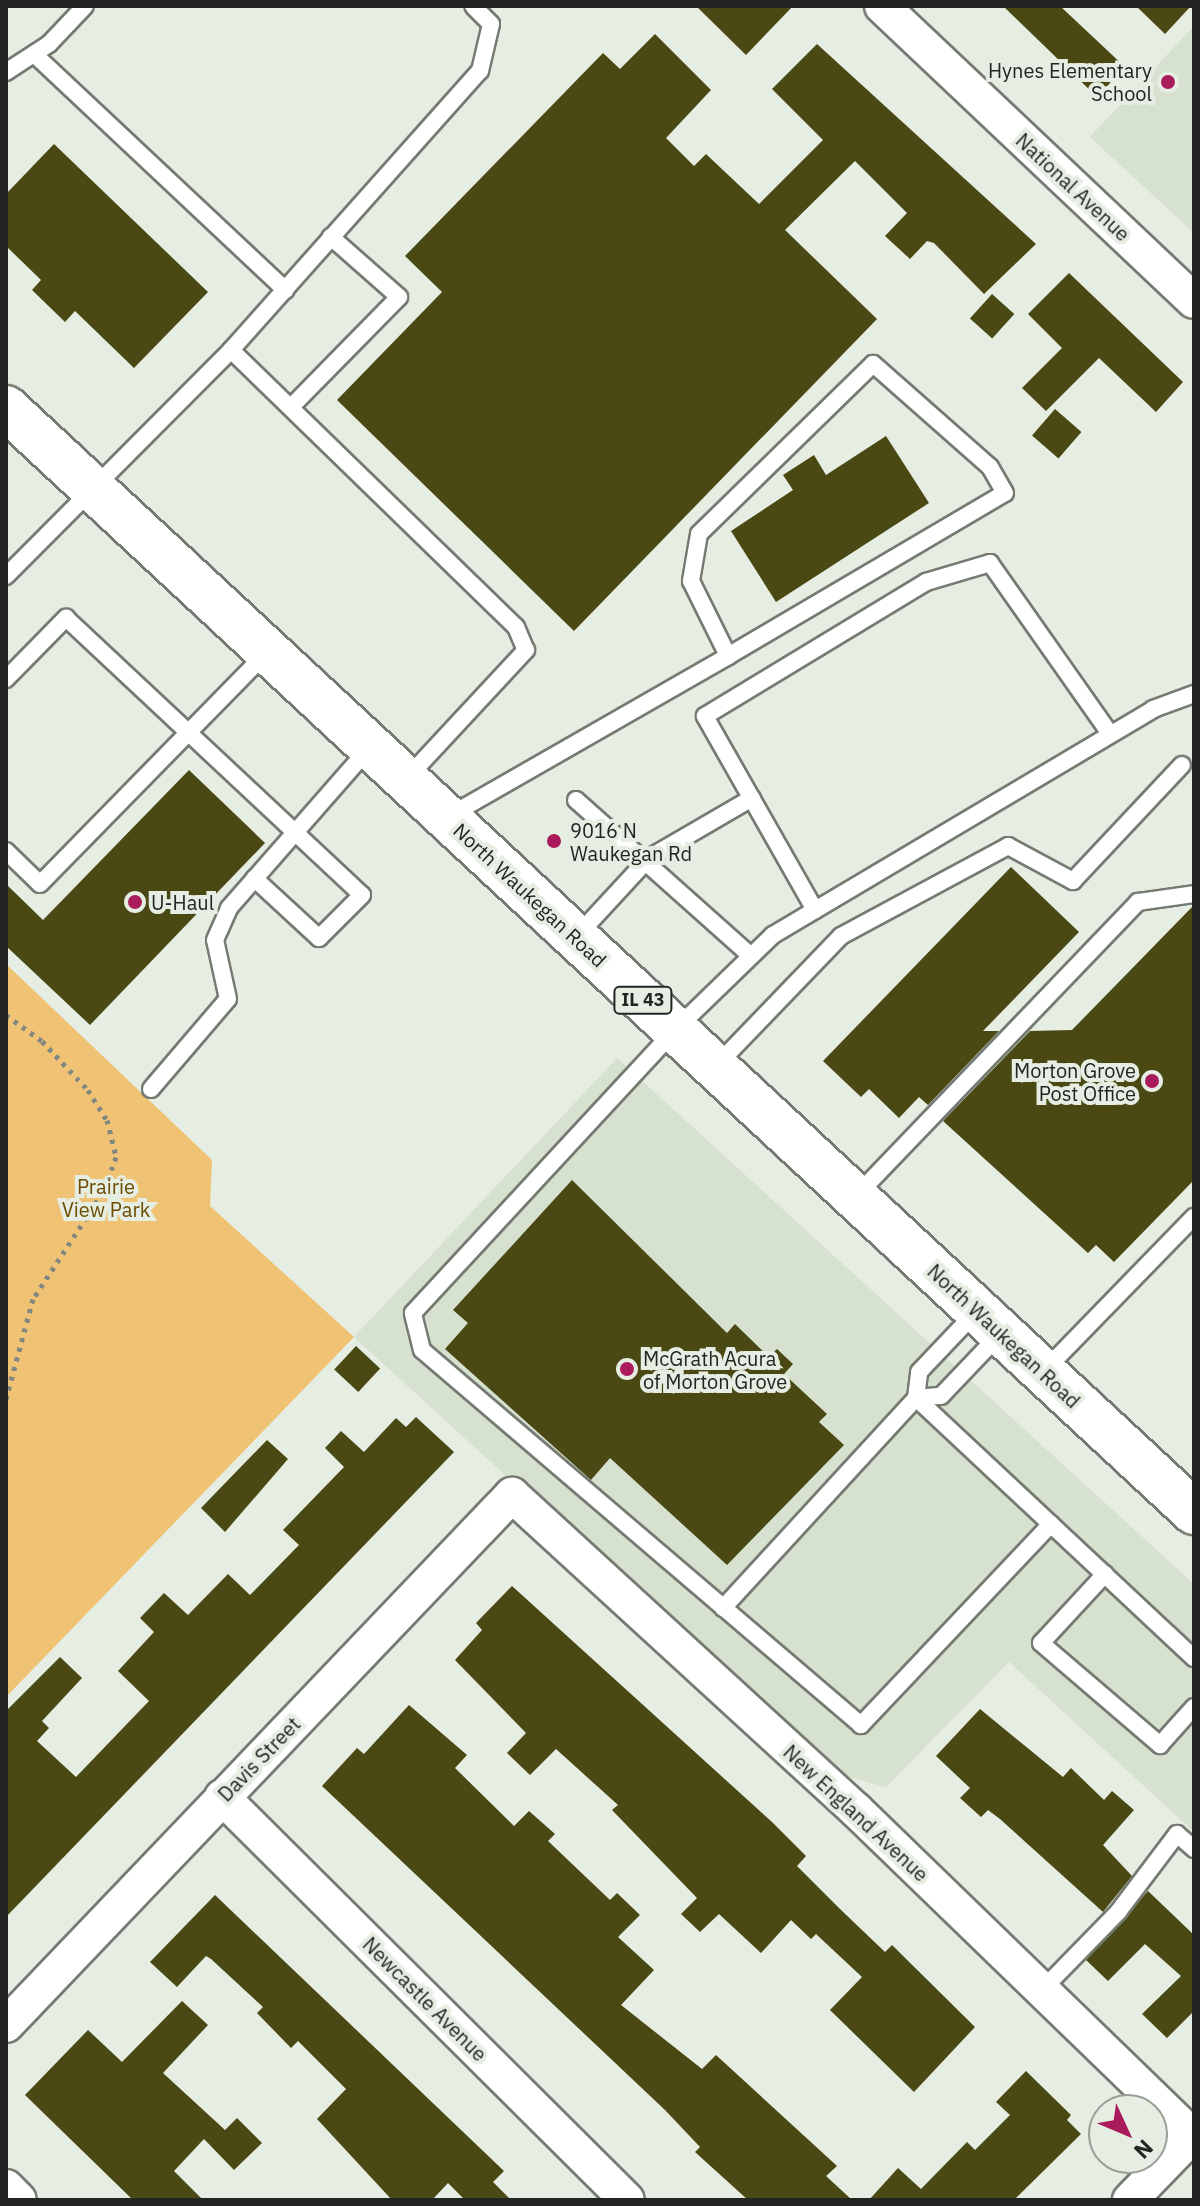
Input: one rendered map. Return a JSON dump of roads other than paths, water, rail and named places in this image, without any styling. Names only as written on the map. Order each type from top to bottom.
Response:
[{"type":"main road","name":"North Waukegan Road","points":[[9,415],[92,488],[1193,1510]]},
{"type":"street","name":"National Avenue","points":[[882,6],[1194,301]]},
{"type":"street","name":"Davis Street","points":[[6,2025],[512,1495]]},
{"type":"street","name":"New England Avenue","points":[[512,1495],[1042,1990],[1193,2136]]},
{"type":"street","name":"Newcastle Avenue","points":[[222,1797],[627,2200]]},
{"type":"street","points":[[1130,2200],[1193,2136]]},
{"type":"street","points":[[6,2187],[19,2200]]},
{"type":"lane","points":[[6,72],[34,54],[85,6]]},
{"type":"lane","points":[[6,576],[231,350],[480,71],[491,24],[473,6]]},
{"type":"lane","points":[[34,54],[285,290]]},
{"type":"lane","points":[[291,407],[399,297],[331,237]]},
{"type":"lane","points":[[231,350],[516,627],[526,650],[406,780]]},
{"type":"lane","points":[[446,817],[728,656],[1005,493],[990,467],[873,364],[699,534],[691,581],[728,656]]},
{"type":"lane","points":[[815,910],[705,716],[926,582],[990,563],[1110,734]]},
{"type":"lane","points":[[6,679],[66,618],[362,895],[319,938],[254,878]]},
{"type":"lane","points":[[6,851],[40,884],[268,651]]},
{"type":"lane","points":[[1051,1524],[861,1725],[422,1350],[413,1313],[675,1030],[751,956],[815,910],[1110,734],[1194,694]]},
{"type":"lane","points":[[151,1089],[228,999],[215,940],[229,908],[370,747]]},
{"type":"lane","points":[[715,1067],[841,936],[1008,846],[1073,881],[1182,765]]},
{"type":"lane","points":[[575,937],[645,862],[752,798]]},
{"type":"lane","points":[[576,800],[751,956]]},
{"type":"lane","points":[[855,1197],[1138,902],[1194,894]]},
{"type":"lane","points":[[1043,1372],[1194,1217]]},
{"type":"lane","points":[[723,1608],[916,1398],[919,1372],[989,1322]]},
{"type":"lane","points":[[916,1398],[941,1396],[989,1322]]},
{"type":"lane","points":[[916,1398],[1194,1658]]},
{"type":"lane","points":[[1105,1574],[1041,1643],[1160,1745],[1194,1707]]},
{"type":"lane","points":[[1042,1990],[1118,1912],[1177,1834],[1194,1849]]},
{"type":"place","name":"Hynes Elementary School","points":[[1168,82]]},
{"type":"place","name":"9016 N Waukegan Rd","points":[[554,841]]},
{"type":"place","name":"U-Haul","points":[[135,902]]},
{"type":"place","name":"Morton Grove Post Office","points":[[1152,1081]]},
{"type":"place","name":"McGrath Acura of Morton Grove","points":[[627,1369]]},
{"type":"park label","name":"Prairie View Park","points":[[106,1198]]}]
